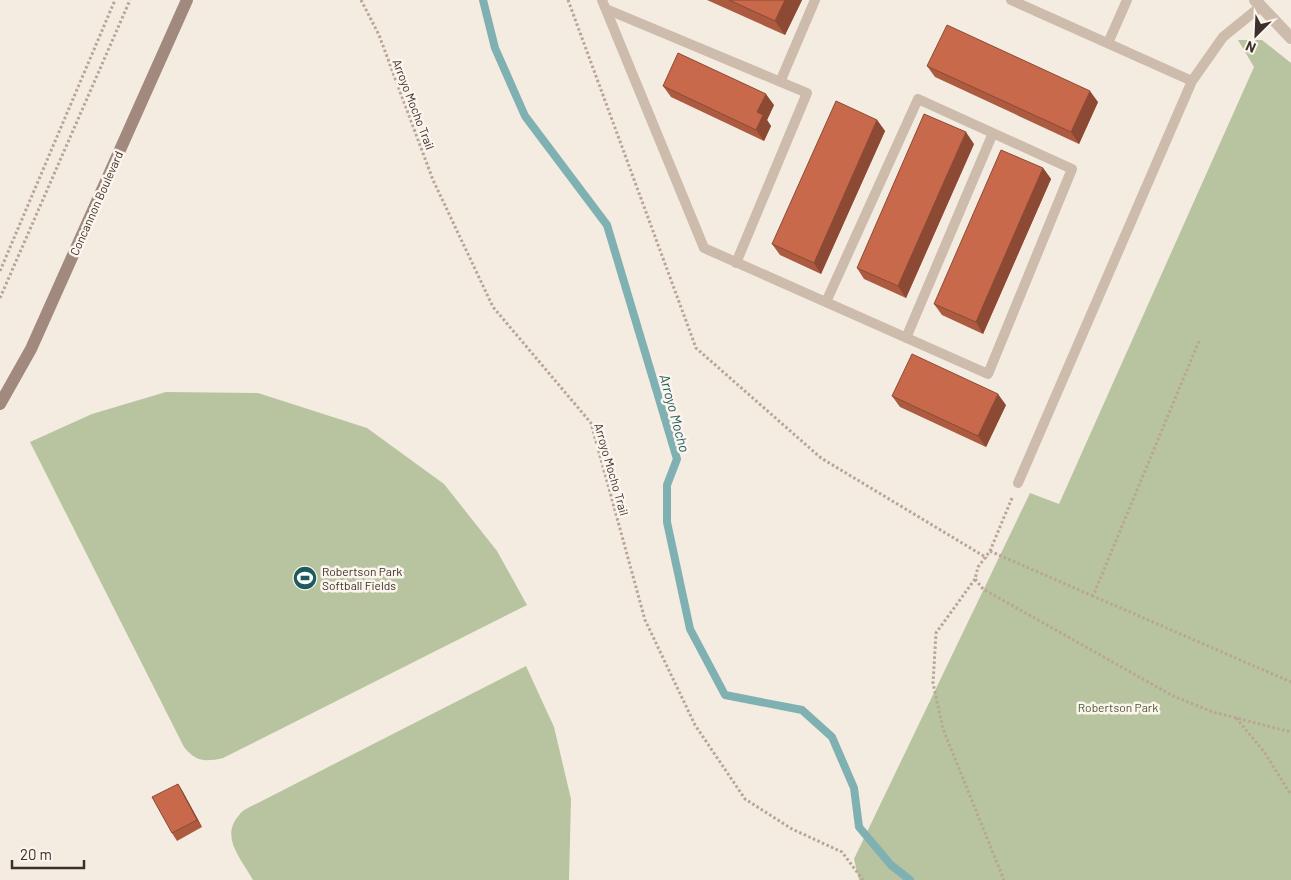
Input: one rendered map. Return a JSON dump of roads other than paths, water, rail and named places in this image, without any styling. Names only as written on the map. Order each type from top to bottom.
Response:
[{"type":"main road","name":"Concannon Boulevard","points":[[0,404],[31,349],[187,0]]},
{"type":"street","points":[[1257,3],[1291,38]]},
{"type":"lane","points":[[780,82],[815,0]]},
{"type":"lane","points":[[1011,0],[1192,81]]},
{"type":"lane","points":[[1108,43],[1127,0]]},
{"type":"lane","points":[[1018,483],[1192,81],[1223,36],[1257,3]]},
{"type":"lane","points":[[604,4],[807,93],[736,263]]},
{"type":"lane","points":[[604,4],[704,248],[988,374],[1072,169],[918,99],[826,302]]},
{"type":"lane","points":[[906,338],[993,133]]},
{"type":"waterway","name":"Arroyo Mocho","points":[[483,0],[495,48],[525,116],[607,225],[677,459],[667,485],[667,522],[690,629],[725,695],[802,710],[832,737],[854,788],[859,827],[891,865],[910,880]]},
{"type":"place","name":"Robertson Park Softball Fields","points":[[305,578]]},
{"type":"park label","name":"Robertson Park","points":[[1118,707]]}]
